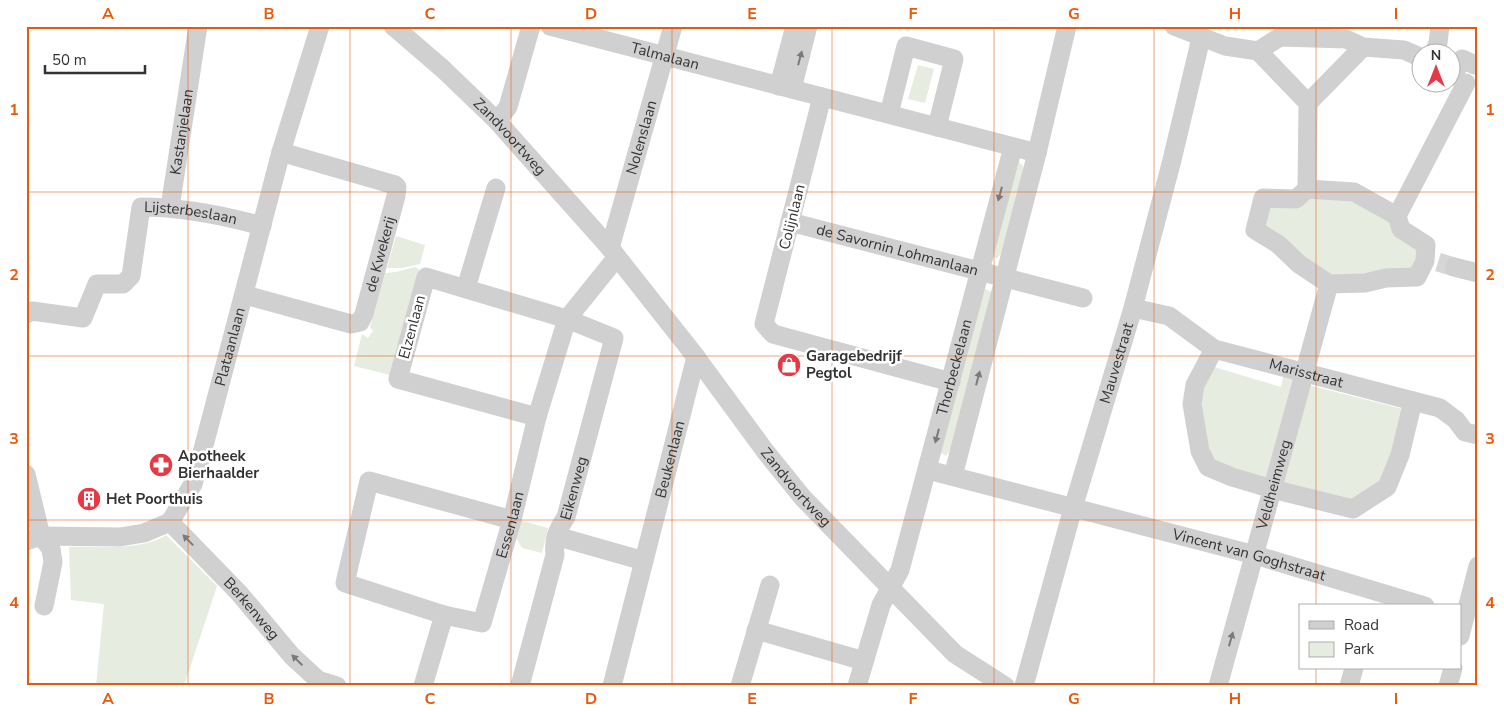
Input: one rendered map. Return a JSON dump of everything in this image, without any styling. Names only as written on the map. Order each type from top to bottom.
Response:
[{"type":"street","name":"Kastanjelaan","points":[[170,207],[198,26]]},
{"type":"street","name":"Plataanlaan","points":[[170,522],[193,484],[245,295],[281,152],[320,26]]},
{"type":"street","name":"Zandvoortweg","points":[[393,26],[443,69],[496,121],[614,253],[803,498],[955,654],[1005,686]]},
{"type":"street","points":[[496,121],[508,107],[531,26]]},
{"type":"street","name":"Talmalaan","points":[[550,26],[1037,153]]},
{"type":"street","name":"Nolenslaan","points":[[614,253],[673,26]]},
{"type":"street","points":[[785,88],[795,26]]},
{"type":"street","points":[[785,88],[808,26]]},
{"type":"street","name":"Thorbeckelaan","points":[[952,476],[1037,153],[1067,26]]},
{"type":"street","points":[[1174,26],[1196,33],[1225,46],[1258,50],[1280,37],[1346,38],[1363,46],[1404,50],[1412,54]]},
{"type":"street","points":[[1438,42],[1440,26]]},
{"type":"street","name":"Mauvestraat","points":[[1024,686],[1073,508],[1133,308],[1172,160],[1196,33]]},
{"type":"street","points":[[889,114],[906,46],[954,58],[937,127]]},
{"type":"street","points":[[1307,189],[1308,103],[1363,46]]},
{"type":"street","points":[[1258,50],[1308,103]]},
{"type":"street","points":[[1396,216],[1445,92]]},
{"type":"street","name":"Colijnlaan","points":[[822,97],[764,324],[773,334],[951,382]]},
{"type":"street","name":"Thorbeckelaan","points":[[857,686],[881,605],[900,570],[1013,147]]},
{"type":"street","name":"de Kwekerij","points":[[245,295],[352,324],[360,322],[364,314],[396,196],[397,187],[395,185],[281,152]]},
{"type":"street","points":[[466,288],[496,188]]},
{"type":"street","points":[[1439,263],[1417,277],[1386,278],[1365,283],[1329,284],[1298,264],[1278,244],[1255,230],[1263,198],[1296,199],[1307,189],[1354,192],[1396,216],[1401,229],[1426,245],[1439,263],[1478,273]]},
{"type":"street","name":"Lijsterbeslaan","points":[[26,314],[32,311],[83,318],[97,284],[123,284],[130,276],[141,207],[170,207],[233,218],[262,226]]},
{"type":"street","name":"de Savornin Lohmanlaan","points":[[790,222],[1005,278]]},
{"type":"street","points":[[567,319],[614,253]]},
{"type":"street","name":"Elzenlaan","points":[[537,418],[398,379],[426,277],[567,319]]},
{"type":"street","points":[[1005,278],[1083,298]]},
{"type":"street","name":"Veldheimweg","points":[[1218,686],[1329,284]]},
{"type":"street","name":"Marisstraat","points":[[1133,308],[1169,316],[1214,349],[1440,408],[1456,420],[1465,432],[1478,435]]},
{"type":"street","name":"Essenlaan","points":[[444,615],[482,623],[512,520],[537,418],[567,319]]},
{"type":"street","name":"Eikenweg","points":[[520,686],[556,554],[554,544],[556,536],[566,517],[614,338],[567,319]]},
{"type":"street","points":[[1214,349],[1195,385],[1192,404],[1200,451],[1208,467],[1232,478],[1272,490],[1353,509],[1387,488],[1400,455],[1413,401]]},
{"type":"street","name":"Beukenlaan","points":[[612,686],[696,357]]},
{"type":"street","name":"Vincent van Goghstraat","points":[[928,470],[1255,555],[1372,598],[1412,604]]},
{"type":"street","points":[[26,474],[34,539]]},
{"type":"street","points":[[423,686],[444,615],[345,583],[369,481],[512,520]]},
{"type":"street","points":[[34,539],[120,537],[144,533],[170,522]]},
{"type":"street","name":"Berkenweg","points":[[170,522],[239,592],[292,656],[318,680],[337,686]]},
{"type":"street","points":[[556,536],[644,561]]},
{"type":"street","points":[[34,539],[51,550],[53,562],[44,606]]},
{"type":"street","points":[[1462,617],[1478,566]]},
{"type":"street","points":[[740,686],[770,584]]},
{"type":"street","points":[[756,630],[864,661]]},
{"type":"street","points":[[1349,686],[1353,670]]},
{"type":"street","points":[[1448,686],[1452,670]]},
{"type":"green space","points":[[918,65],[934,69],[925,103],[908,99]]},
{"type":"green space","points":[[1019,162],[1023,166],[1023,172],[1006,242],[1001,254],[997,258],[990,256]]},
{"type":"green space","points":[[1308,195],[1356,198],[1420,244],[1418,268],[1332,279],[1261,230],[1265,206]]},
{"type":"green space","points":[[396,236],[425,245],[420,264],[402,268],[387,268]]},
{"type":"green space","points":[[415,267],[419,269],[390,375],[354,366],[362,334],[368,338],[373,331],[370,327],[385,273]]},
{"type":"green space","points":[[985,289],[992,292],[951,449],[946,456],[941,453],[981,290]]},
{"type":"green space","points":[[1211,366],[1281,387],[1284,373],[1296,375],[1271,479],[1224,470],[1204,448],[1197,398]]},
{"type":"green space","points":[[1308,385],[1403,409],[1383,482],[1354,500],[1281,482]]},
{"type":"green space","points":[[519,520],[548,528],[542,553],[522,548],[515,536]]},
{"type":"green space","points":[[166,535],[217,586],[184,686],[96,686],[104,604],[71,600],[69,547],[133,546],[156,540]]},
{"type":"tunnel","points":[[1438,262],[1454,267]]},
{"type":"place","name":"Garagebedrijf Pegtol","points":[[789,365]]},
{"type":"place","name":"Apotheek Bierhaalder","points":[[161,465]]},
{"type":"place","name":"Het Poorthuis","points":[[89,499]]}]
